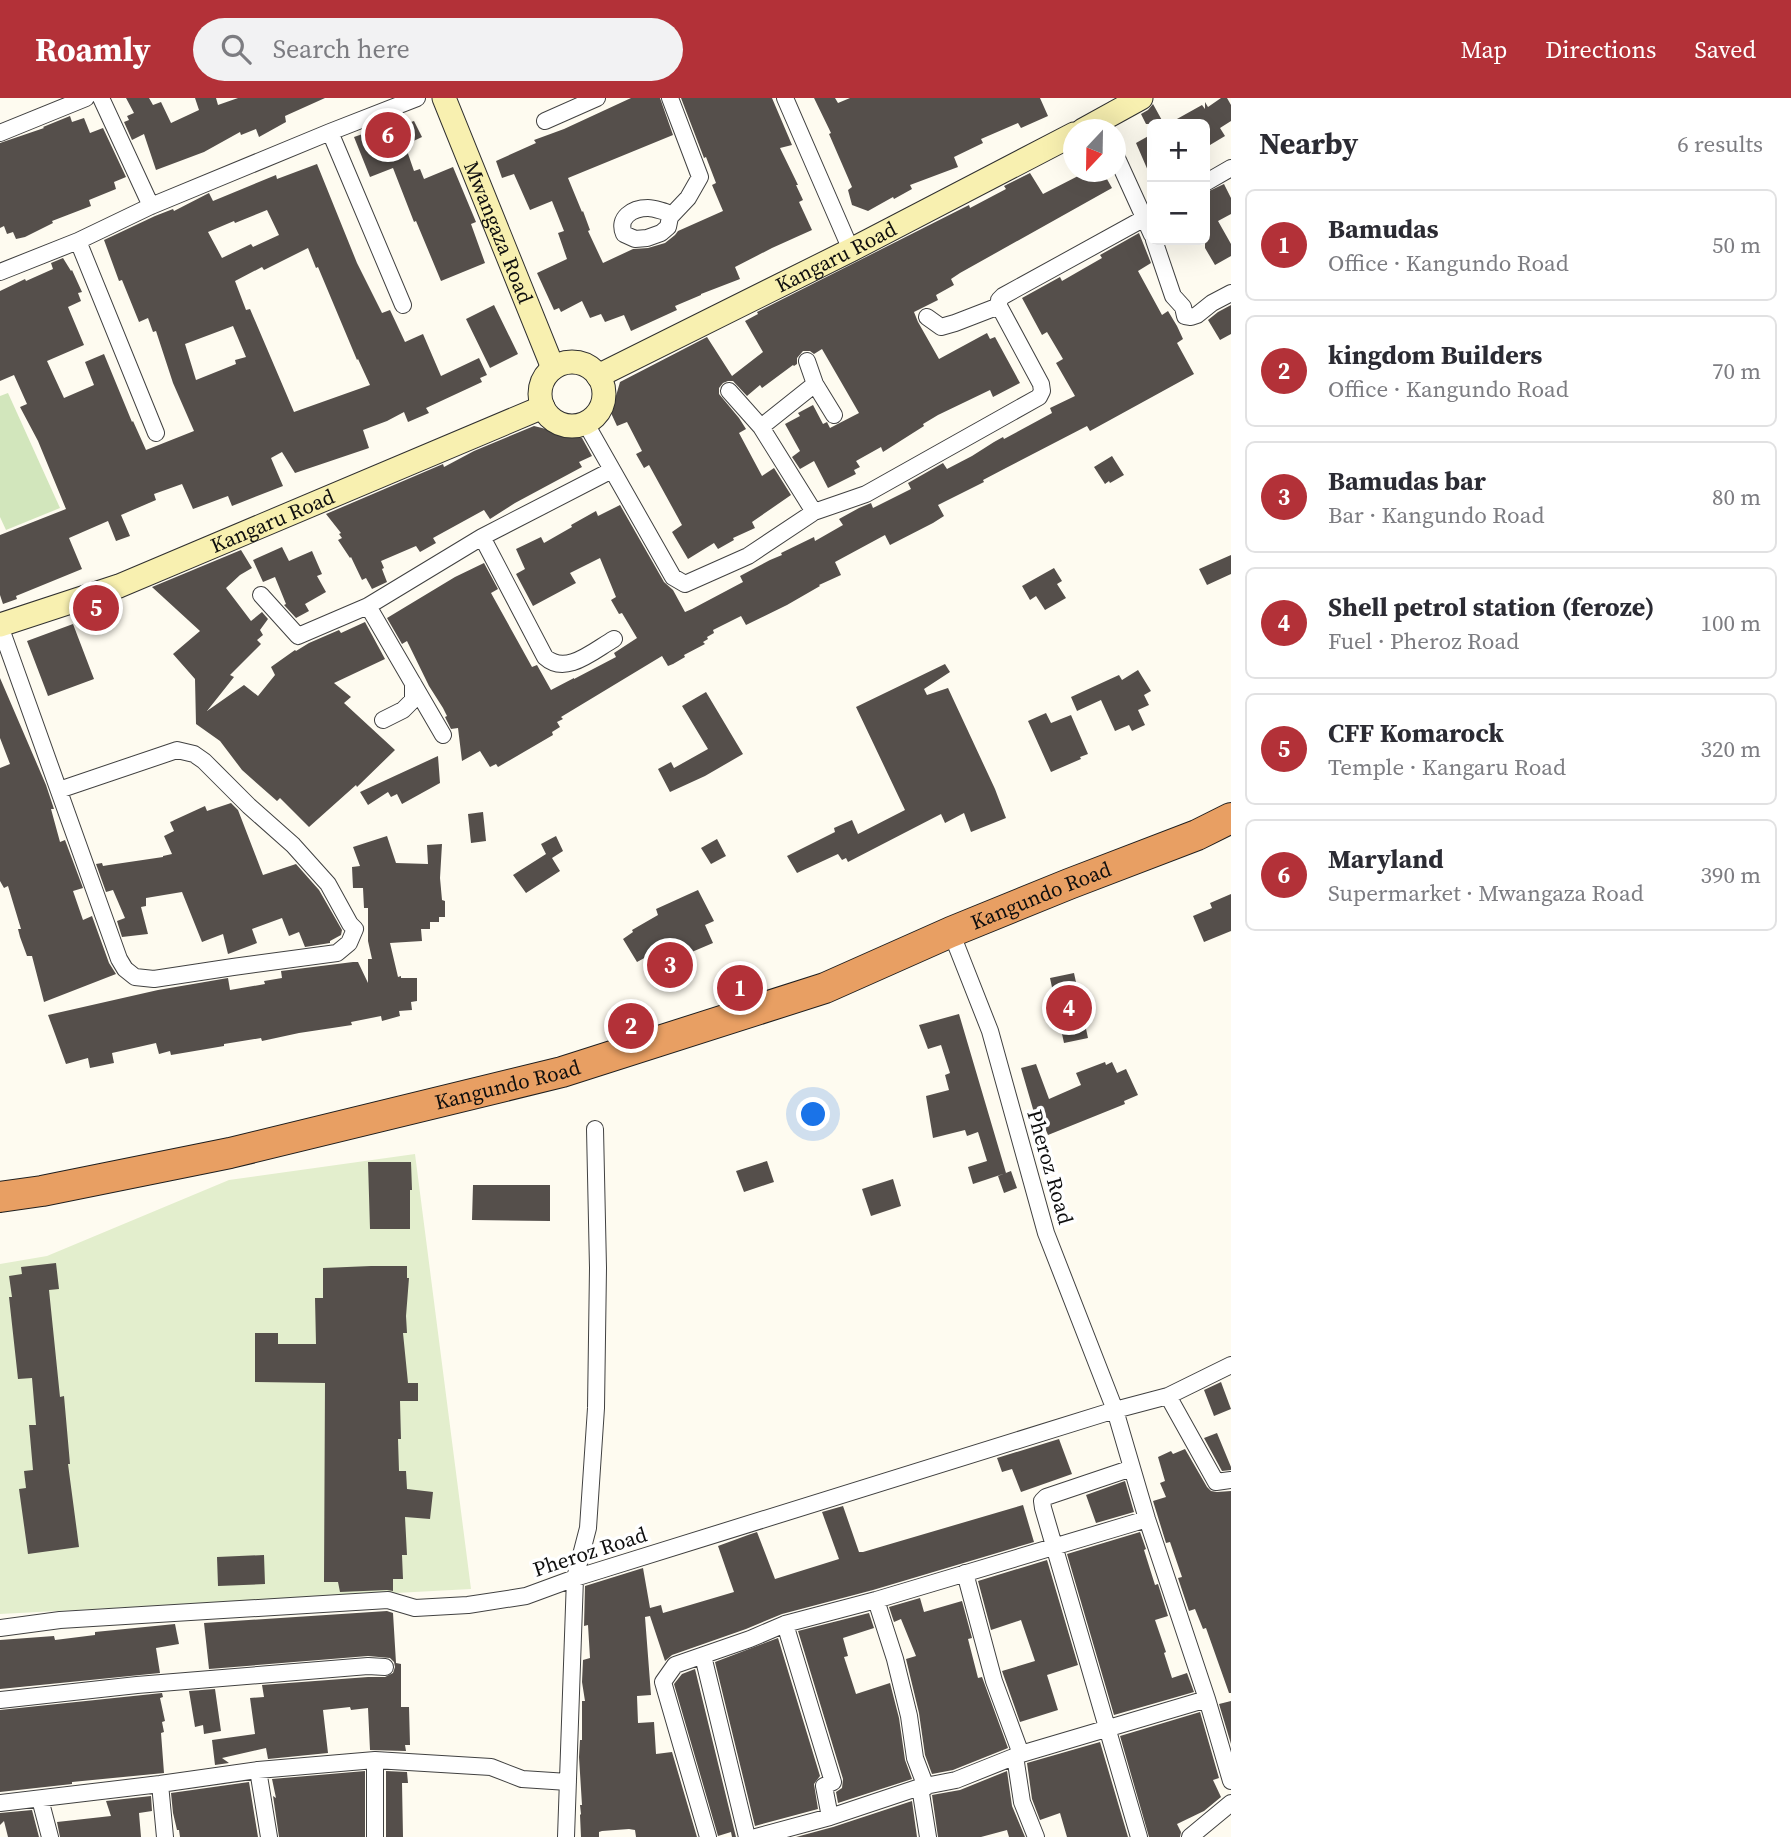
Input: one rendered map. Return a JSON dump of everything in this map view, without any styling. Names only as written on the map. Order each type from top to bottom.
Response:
[{"type":"highway","name":"Kangundo Road","points":[[0,1197],[230,1153],[562,1072],[825,988],[951,932],[1197,835],[1231,818]]},
{"type":"main road","name":"Mwangaza Road","points":[[443,98],[553,368]]},
{"type":"main road","points":[[1107,119],[1140,98]]},
{"type":"main road","name":"Kangaru Road","points":[[598,376],[851,250],[1063,139]]},
{"type":"main road","points":[[572,362],[582,364],[598,376],[604,397],[594,416],[585,422],[566,425],[548,415],[543,407],[540,390],[547,373],[553,368],[572,362]]},
{"type":"main road","name":"Kangaru Road","points":[[0,626],[119,586],[543,407]]},
{"type":"street","points":[[0,133],[86,98]]},
{"type":"street","points":[[101,98],[151,206]]},
{"type":"street","points":[[0,272],[79,241],[151,206],[418,98]]},
{"type":"street","points":[[545,121],[597,98]]},
{"type":"street","points":[[670,98],[700,177],[688,198],[670,217]]},
{"type":"street","points":[[785,98],[851,250]]},
{"type":"street","points":[[330,132],[403,305]]},
{"type":"street","points":[[1207,182],[1231,168]]},
{"type":"street","points":[[1126,175],[1147,212]]},
{"type":"street","points":[[585,422],[673,577],[685,584],[748,556],[814,512],[866,494],[1039,397],[1041,384],[999,306],[999,300],[1147,217]]},
{"type":"street","points":[[79,241],[156,433]]},
{"type":"street","points":[[1155,245],[1173,296],[1183,307],[1185,316],[1197,315],[1231,293]]},
{"type":"street","points":[[927,317],[941,327],[999,306]]},
{"type":"street","points":[[807,361],[815,384],[834,415]]},
{"type":"street","points":[[761,427],[815,384]]},
{"type":"street","points":[[729,391],[761,427],[814,512]]},
{"type":"street","points":[[261,595],[298,636],[368,606],[482,537],[611,470]]},
{"type":"street","points":[[482,537],[545,657],[552,663],[568,665],[614,639]]},
{"type":"street","points":[[368,606],[443,734]]},
{"type":"street","points":[[0,626],[58,790],[119,959],[125,970],[135,977],[154,979],[337,953],[349,943],[355,929],[328,884],[293,845],[194,754],[177,750],[58,790]]},
{"type":"street","points":[[383,720],[403,710],[413,700],[413,684]]},
{"type":"street","name":"Pheroz Road","points":[[951,932],[990,1031],[1046,1233],[1115,1410],[1231,1781]]},
{"type":"street","points":[[566,1837],[575,1578],[587,1528],[596,1408],[598,1268],[595,1129]]},
{"type":"street","name":"Pheroz Road","points":[[0,1628],[60,1620],[388,1600],[415,1608],[468,1605],[526,1596],[575,1578],[1115,1410],[1168,1396],[1231,1365]]},
{"type":"street","points":[[1168,1396],[1216,1482],[1231,1480]]},
{"type":"street","points":[[1132,1468],[1046,1497],[1042,1502],[1139,1837]]},
{"type":"street","points":[[708,1837],[663,1682],[675,1665],[785,1624],[876,1600],[1147,1518]]},
{"type":"street","points":[[965,1573],[994,1681],[1018,1755],[1022,1802],[1036,1837]]},
{"type":"street","points":[[876,1600],[895,1659],[909,1716],[915,1758],[923,1787],[928,1837]]},
{"type":"street","points":[[785,1624],[833,1782],[824,1786],[824,1837]]},
{"type":"street","points":[[703,1656],[747,1837]]},
{"type":"street","points":[[0,1700],[151,1684],[385,1667]]},
{"type":"street","points":[[756,1837],[824,1819],[923,1787],[957,1780],[1018,1755],[1207,1699]]},
{"type":"street","points":[[0,1803],[258,1770],[374,1760],[491,1767],[522,1779],[568,1782]]},
{"type":"street","points":[[374,1760],[375,1837]]},
{"type":"street","points":[[258,1770],[269,1837]]},
{"type":"street","points":[[160,1784],[165,1837]]},
{"type":"street","points":[[40,1799],[50,1837]]},
{"type":"street","points":[[1191,1837],[1231,1803]]},
{"type":"green space","points":[[8,393],[60,508],[6,530],[0,517],[0,396]]},
{"type":"green space","points":[[415,1154],[471,1589],[0,1614],[0,1264],[47,1256],[229,1180]]},
{"type":"building","points":[[126,98],[149,98],[153,105],[161,102],[171,123],[199,110],[195,98],[216,98],[218,105],[238,98],[325,98],[285,116],[286,122],[259,137],[256,129],[241,135],[240,132],[204,152],[156,170],[144,134],[132,140],[124,122],[129,120],[127,116],[134,113]]},
{"type":"building","points":[[631,98],[660,98],[673,135],[568,178],[603,263],[633,249],[665,243],[678,231],[723,211],[712,185],[716,183],[681,98],[772,98],[792,145],[780,148],[798,185],[803,200],[799,202],[812,230],[735,267],[740,279],[675,306],[677,310],[631,331],[624,315],[605,322],[601,314],[590,318],[582,301],[561,312],[559,308],[554,310],[537,273],[567,259],[558,233],[564,231],[552,201],[530,210],[514,174],[502,178],[496,161],[536,143],[534,140]]},
{"type":"building","points":[[814,98],[835,98],[838,103],[850,98],[1040,98],[1048,116],[1021,128],[1018,123],[981,139],[983,143],[954,157],[958,167],[910,185],[912,189],[868,211],[852,205],[848,190],[852,187]]},
{"type":"building","points":[[1221,98],[1227,98],[1231,105],[1231,121],[1220,128],[1225,136],[1210,145],[1210,119],[1177,119],[1202,105],[1205,109],[1205,102],[1208,107]]},
{"type":"building","points":[[1153,104],[1161,119],[1147,119],[1146,124],[1141,114]]},
{"type":"building","points":[[70,116],[72,122],[84,118],[90,133],[103,128],[126,177],[114,182],[116,189],[89,200],[91,206],[16,239],[13,232],[7,234],[4,226],[0,228],[0,143]]},
{"type":"building","points":[[406,119],[408,123],[414,121],[422,137],[405,145],[414,171],[420,169],[424,179],[453,167],[476,222],[471,224],[485,263],[441,281],[393,168],[370,177],[354,137]]},
{"type":"building","points":[[1147,137],[1147,168],[1136,143]]},
{"type":"building","points":[[317,164],[357,263],[382,313],[390,310],[405,342],[423,334],[441,376],[479,358],[487,375],[480,378],[482,382],[426,408],[429,413],[408,422],[404,412],[363,430],[369,448],[295,473],[282,452],[271,458],[283,486],[232,506],[228,496],[193,509],[182,484],[154,494],[156,500],[121,515],[130,536],[116,541],[108,521],[69,538],[82,569],[3,604],[0,595],[0,535],[66,509],[38,441],[20,407],[27,404],[14,375],[0,381],[0,291],[53,269],[51,263],[63,258],[82,292],[78,293],[81,301],[68,307],[84,345],[47,361],[64,398],[94,385],[85,362],[104,354],[146,450],[194,431],[173,383],[156,331],[153,332],[148,318],[139,322],[122,280],[119,281],[104,240],[155,216],[173,209],[174,211],[209,193],[213,201],[276,175],[277,179]],"holes":[[[267,210],[279,235],[253,247],[251,244],[222,258],[208,232]],[[308,248],[370,385],[294,412],[250,309],[246,310],[235,281],[262,267],[264,270]],[[233,326],[246,357],[235,360],[236,364],[196,380],[185,344]]]},
{"type":"building","points":[[1030,173],[1043,194],[1066,182],[1109,182],[1112,188],[960,273],[951,279],[954,285],[936,295],[938,300],[914,312],[939,359],[987,333],[990,339],[995,337],[1020,383],[993,397],[990,390],[938,415],[883,452],[881,447],[856,461],[860,467],[854,470],[856,474],[828,488],[814,461],[800,469],[792,457],[800,451],[785,424],[813,405],[823,424],[827,422],[830,428],[859,413],[822,349],[814,354],[803,351],[797,358],[797,364],[762,388],[760,385],[747,396],[733,381],[723,383],[719,394],[746,429],[739,433],[762,476],[774,468],[791,495],[752,522],[755,528],[733,538],[734,540],[718,549],[714,543],[688,559],[672,532],[682,525],[649,465],[644,468],[636,454],[642,451],[627,422],[617,426],[611,413],[620,382],[707,337],[732,376],[763,352],[745,321],[758,314],[757,312],[969,205],[970,208]]},
{"type":"building","points":[[1224,184],[1231,198],[1231,214],[1218,221],[1231,244],[1231,256],[1215,265],[1205,248],[1205,245],[1210,245],[1210,191]]},
{"type":"building","points":[[1139,233],[1151,263],[1138,271],[1162,315],[1168,311],[1177,326],[1183,339],[1177,343],[1194,374],[1090,431],[1087,426],[938,505],[944,516],[933,523],[890,545],[885,535],[835,562],[841,575],[787,605],[746,625],[741,616],[713,630],[714,633],[703,642],[705,644],[673,664],[668,666],[662,656],[561,717],[563,719],[557,722],[560,727],[552,732],[553,735],[498,767],[496,764],[490,767],[480,751],[462,761],[458,728],[451,729],[443,708],[407,641],[402,644],[387,618],[455,577],[484,563],[498,589],[491,593],[532,667],[537,665],[551,690],[574,679],[616,657],[614,653],[637,638],[611,600],[616,597],[600,558],[570,573],[576,583],[533,606],[516,574],[525,569],[516,549],[541,537],[544,543],[596,511],[598,516],[620,505],[664,582],[673,590],[685,612],[692,609],[743,582],[740,576],[782,555],[781,553],[814,537],[815,541],[843,525],[839,519],[871,503],[873,508],[911,489],[908,483],[943,463],[947,469],[1052,413],[1050,408],[1075,396],[1056,363],[1063,359],[1047,332],[1042,335],[1022,298],[1060,277],[1062,281]]},
{"type":"building","points":[[494,305],[518,354],[490,368],[466,319]]},
{"type":"building","points":[[1231,305],[1231,334],[1220,340],[1208,320]]},
{"type":"building","points":[[534,426],[582,438],[592,456],[579,462],[582,467],[490,519],[484,510],[433,538],[436,543],[420,552],[416,546],[381,561],[387,582],[372,589],[366,578],[362,580],[351,557],[338,540],[342,538],[339,534],[341,533],[326,514],[443,464],[444,467],[474,451]]},
{"type":"building","points":[[1112,456],[1124,475],[1105,484],[1094,467]]},
{"type":"building","points":[[282,547],[289,561],[312,551],[322,574],[317,576],[326,592],[305,604],[309,611],[296,618],[284,605],[286,604],[275,577],[263,582],[253,560]]},
{"type":"building","points":[[241,550],[252,568],[226,588],[251,621],[262,612],[268,619],[260,630],[263,635],[257,640],[261,644],[230,675],[234,677],[207,711],[244,685],[258,696],[275,675],[271,667],[295,650],[339,630],[341,633],[365,622],[385,659],[334,683],[351,697],[344,703],[395,750],[357,787],[356,785],[309,827],[280,798],[277,801],[242,770],[220,741],[196,724],[195,679],[173,654],[200,631],[152,587]]},
{"type":"building","points":[[1231,555],[1231,574],[1207,585],[1199,569]]},
{"type":"building","points":[[1054,568],[1062,581],[1057,584],[1066,598],[1045,610],[1036,596],[1030,600],[1022,586]]},
{"type":"building","points":[[73,624],[94,679],[48,696],[27,641]]},
{"type":"building","points":[[945,664],[950,672],[924,689],[927,695],[948,688],[1006,818],[971,832],[964,813],[945,823],[941,814],[848,862],[846,858],[842,860],[838,854],[797,873],[787,856],[835,832],[834,828],[852,820],[858,834],[905,810],[856,707]]},
{"type":"building","points":[[1138,670],[1151,691],[1144,695],[1149,705],[1138,710],[1145,725],[1132,731],[1129,725],[1115,731],[1101,700],[1077,711],[1071,697],[1119,675],[1122,680]]},
{"type":"building","points":[[0,678],[46,785],[60,842],[65,840],[83,888],[73,891],[83,920],[92,916],[109,963],[116,974],[44,1002],[32,956],[27,956],[20,937],[18,929],[21,929],[8,886],[4,888],[0,881],[0,768],[10,764],[0,738]]},
{"type":"building","points":[[706,692],[743,754],[670,792],[658,769],[671,762],[674,768],[708,749],[682,706]]},
{"type":"building","points":[[1046,713],[1051,723],[1071,715],[1088,754],[1051,772],[1028,721]]},
{"type":"building","points":[[438,756],[440,783],[402,804],[397,794],[391,797],[388,792],[368,805],[360,792]]},
{"type":"building","points":[[231,803],[238,810],[263,875],[296,864],[319,890],[342,930],[341,935],[330,943],[305,947],[299,932],[289,936],[282,918],[252,929],[257,943],[228,954],[223,934],[202,942],[182,892],[146,898],[146,906],[141,907],[148,934],[122,937],[117,921],[125,918],[113,890],[106,892],[96,864],[102,863],[103,866],[172,854],[164,836],[174,831],[170,822],[205,806],[207,811]]},
{"type":"building","points":[[483,812],[486,841],[471,843],[468,814]]},
{"type":"building","points":[[387,836],[396,863],[428,864],[427,845],[442,844],[440,878],[445,917],[439,917],[439,922],[430,922],[430,929],[421,929],[422,941],[390,943],[398,977],[417,978],[417,1001],[411,1002],[412,1010],[399,1011],[400,1016],[382,1021],[381,1016],[351,1022],[352,1025],[262,1041],[261,1038],[224,1044],[171,1055],[170,1051],[159,1054],[156,1043],[112,1053],[114,1063],[90,1068],[88,1058],[66,1064],[48,1015],[158,990],[228,978],[230,990],[265,984],[264,981],[282,978],[281,971],[353,962],[358,962],[368,983],[368,959],[372,959],[368,941],[368,908],[364,908],[363,888],[353,888],[352,867],[360,866],[353,847]]},
{"type":"building","points":[[556,836],[563,851],[552,858],[560,871],[526,893],[513,875],[546,854],[541,844]]},
{"type":"building","points":[[717,839],[726,856],[711,864],[701,848]]},
{"type":"building","points":[[698,890],[714,921],[705,925],[713,943],[680,957],[672,943],[637,962],[623,939],[633,932],[632,930],[658,915],[656,909]]},
{"type":"building","points":[[1231,894],[1231,931],[1204,942],[1193,916],[1212,908],[1210,903]]},
{"type":"building","points":[[1074,973],[1088,1038],[1064,1043],[1050,978]]},
{"type":"building","points":[[959,1014],[1006,1173],[973,1184],[968,1167],[987,1161],[978,1132],[967,1136],[965,1130],[933,1138],[926,1096],[949,1090],[945,1075],[950,1073],[941,1045],[928,1049],[919,1025]]},
{"type":"building","points":[[1105,1062],[1106,1065],[1112,1062],[1117,1073],[1126,1069],[1138,1095],[1124,1101],[1125,1104],[1048,1135],[1039,1114],[1035,1116],[1021,1068],[1036,1064],[1049,1099],[1081,1085],[1076,1073]]},
{"type":"building","points":[[767,1161],[774,1182],[744,1192],[736,1171]]},
{"type":"building","points":[[368,1162],[411,1162],[410,1229],[370,1229]]},
{"type":"building","points":[[1011,1171],[1017,1188],[1004,1193],[998,1176]]},
{"type":"building","points":[[893,1179],[901,1206],[871,1216],[862,1189]]},
{"type":"building","points":[[473,1185],[550,1185],[550,1221],[472,1220]]},
{"type":"building","points":[[56,1263],[59,1289],[49,1290],[60,1397],[64,1396],[68,1464],[79,1547],[28,1554],[19,1489],[26,1488],[24,1471],[33,1470],[29,1425],[36,1425],[32,1378],[18,1379],[9,1276],[22,1274],[21,1267]]},
{"type":"building","points":[[407,1266],[407,1333],[403,1333],[408,1383],[418,1383],[418,1401],[400,1401],[399,1471],[406,1471],[407,1489],[433,1492],[430,1519],[405,1517],[407,1555],[402,1555],[403,1579],[393,1579],[393,1591],[340,1592],[338,1582],[324,1582],[325,1383],[255,1382],[255,1333],[278,1333],[278,1344],[316,1344],[315,1298],[323,1298],[323,1268]]},
{"type":"building","points":[[1221,1382],[1231,1409],[1214,1416],[1204,1390]]},
{"type":"building","points":[[1217,1433],[1231,1470],[1222,1471],[1204,1438]]},
{"type":"building","points":[[1059,1439],[1072,1474],[1021,1492],[1012,1469],[1002,1472],[997,1458]]},
{"type":"building","points":[[1185,1449],[1211,1491],[1231,1491],[1231,1693],[1206,1628],[1203,1629],[1195,1609],[1189,1611],[1178,1578],[1182,1577],[1170,1542],[1166,1543],[1153,1501],[1166,1497],[1160,1483],[1165,1481],[1158,1457]]},
{"type":"building","points":[[1125,1481],[1134,1512],[1096,1523],[1086,1495]]},
{"type":"building","points":[[1023,1505],[1034,1542],[782,1614],[672,1655],[665,1661],[650,1616],[645,1617],[651,1695],[637,1696],[638,1723],[654,1722],[656,1754],[672,1752],[697,1837],[636,1837],[635,1830],[629,1829],[602,1831],[599,1832],[599,1837],[581,1837],[579,1757],[582,1701],[585,1701],[583,1660],[590,1658],[588,1625],[584,1626],[585,1586],[643,1568],[650,1608],[661,1605],[663,1613],[734,1592],[718,1546],[757,1532],[775,1579],[839,1559],[822,1512],[843,1506],[859,1552],[863,1552]]},
{"type":"building","points":[[1140,1532],[1155,1585],[1158,1584],[1168,1616],[1155,1620],[1172,1678],[1187,1673],[1194,1692],[1114,1715],[1067,1554]]},
{"type":"building","points":[[264,1555],[265,1584],[218,1586],[217,1557]]},
{"type":"building","points":[[1047,1560],[1078,1665],[1047,1675],[1058,1710],[1020,1722],[1002,1671],[1035,1661],[1021,1620],[991,1630],[978,1581]]},
{"type":"building","points":[[920,1598],[924,1612],[962,1601],[972,1638],[968,1639],[978,1678],[982,1677],[1008,1748],[953,1770],[932,1774],[925,1755],[919,1713],[906,1659],[916,1656],[901,1619],[894,1622],[889,1607]]},
{"type":"building","points":[[387,1611],[393,1613],[396,1663],[401,1664],[401,1707],[409,1707],[410,1745],[405,1745],[406,1751],[370,1750],[368,1708],[351,1710],[350,1707],[323,1710],[328,1753],[268,1759],[266,1748],[222,1758],[229,1763],[215,1765],[212,1740],[255,1734],[250,1698],[264,1697],[262,1685],[385,1677],[393,1673],[395,1667],[390,1658],[368,1656],[209,1669],[204,1623]]},
{"type":"building","points":[[869,1613],[874,1628],[843,1638],[848,1656],[844,1657],[856,1694],[890,1683],[899,1718],[905,1760],[912,1779],[838,1803],[836,1792],[842,1788],[843,1779],[798,1631]]},
{"type":"building","points":[[175,1624],[179,1644],[156,1648],[160,1673],[0,1689],[0,1640],[54,1636],[55,1640],[95,1635],[95,1632]]},
{"type":"building","points":[[778,1638],[820,1776],[814,1784],[818,1809],[755,1826],[715,1662]]},
{"type":"building","points":[[695,1669],[736,1837],[732,1837],[731,1832],[718,1836],[674,1684],[682,1674]]},
{"type":"building","points":[[215,1689],[221,1731],[204,1734],[203,1725],[195,1727],[189,1691]]},
{"type":"building","points":[[162,1693],[163,1697],[160,1698],[165,1721],[162,1722],[164,1732],[161,1733],[164,1773],[0,1792],[0,1710]]},
{"type":"building","points":[[1231,1701],[1231,1744],[1219,1704]]},
{"type":"building","points":[[1200,1712],[1219,1778],[1213,1780],[1221,1797],[1204,1811],[1177,1824],[1180,1837],[1149,1837],[1120,1736]]},
{"type":"building","points":[[1100,1742],[1128,1837],[1067,1837],[1060,1813],[1040,1820],[1032,1799],[1027,1763]]},
{"type":"building","points":[[365,1771],[365,1837],[279,1837],[272,1779]]},
{"type":"building","points":[[386,1771],[407,1772],[408,1783],[402,1783],[403,1837],[386,1837]]},
{"type":"building","points":[[1007,1771],[1012,1806],[1025,1837],[1009,1837],[1007,1830],[981,1837],[938,1837],[932,1795],[960,1790]]},
{"type":"building","points":[[249,1782],[258,1837],[180,1837],[171,1793]]},
{"type":"building","points":[[151,1796],[152,1811],[139,1813],[141,1837],[60,1837],[57,1822],[111,1816],[106,1801]]},
{"type":"building","points":[[912,1801],[917,1837],[796,1837],[833,1827]]},
{"type":"building","points":[[32,1810],[39,1837],[8,1837],[4,1821],[0,1825],[0,1813]]},
{"type":"place","name":"Maryland","points":[[388,135]]},
{"type":"place","name":"CFF Komarock","points":[[96,608]]},
{"type":"place","name":"Bamudas bar","points":[[670,965]]},
{"type":"place","name":"Bamudas","points":[[740,988]]},
{"type":"place","name":"Shell petrol station (feroze)","points":[[1069,1008]]},
{"type":"place","name":"kingdom Builders","points":[[631,1026]]}]
